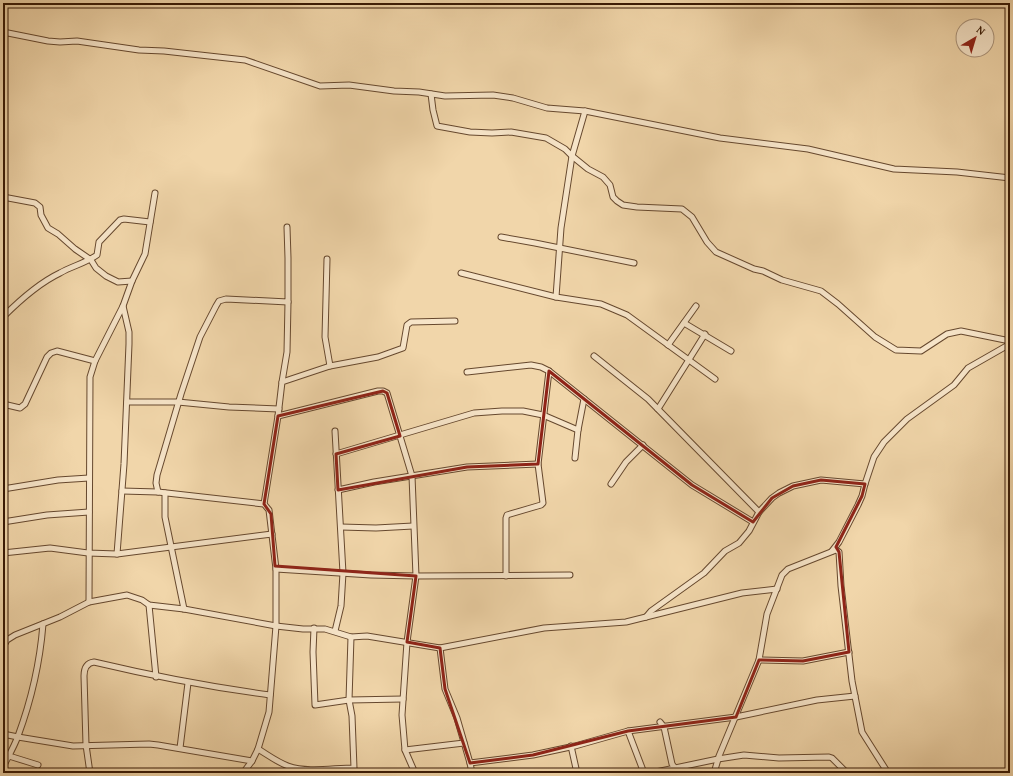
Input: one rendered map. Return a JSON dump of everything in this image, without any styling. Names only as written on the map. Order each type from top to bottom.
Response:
[{"type":"street","points":[[3,32],[48,41],[78,41],[144,50],[245,60],[320,86],[349,85],[457,96],[493,95],[513,98],[546,108],[585,111],[720,138],[808,149],[894,169],[957,172],[1010,178]]},
{"type":"street","points":[[431,94],[436,125],[439,127],[477,133],[511,132],[546,138],[565,149],[572,156],[606,180],[610,185],[614,197],[623,205],[682,209],[692,217],[707,242],[716,252],[782,280],[821,291],[875,337],[896,350],[921,351],[947,334],[962,331],[1010,341]]},
{"type":"street","points":[[556,297],[561,228],[572,156],[585,111]]},
{"type":"street","points":[[89,602],[88,553],[90,377],[94,361],[123,306],[132,281],[145,254],[155,193]]},
{"type":"street","points":[[3,197],[35,203],[40,207],[41,215],[48,228],[91,260],[96,268],[114,282],[132,281]]},
{"type":"street","points":[[3,316],[21,299],[45,281],[91,260],[97,255],[99,242],[120,220],[124,219],[150,222]]},
{"type":"street","points":[[264,504],[287,352],[287,227]]},
{"type":"street","points":[[501,237],[634,263]]},
{"type":"street","points":[[327,259],[325,337],[330,366]]},
{"type":"street","points":[[461,273],[556,297],[600,304],[613,308],[626,315],[715,379]]},
{"type":"street","points":[[158,492],[156,483],[157,475],[178,402],[200,337],[220,301],[226,299],[288,302]]},
{"type":"street","points":[[117,554],[122,491],[129,332],[123,306]]},
{"type":"street","points":[[668,346],[696,306]]},
{"type":"street","points":[[282,382],[330,366],[378,357],[403,348],[407,325],[411,322],[456,321]]},
{"type":"street","points":[[684,323],[705,334],[731,351]]},
{"type":"street","points":[[658,409],[705,334]]},
{"type":"street","points":[[831,552],[839,542],[858,505],[874,457],[878,452],[907,419],[954,385],[968,368],[1010,344]]},
{"type":"street","points":[[3,404],[20,408],[25,404],[47,357],[51,353],[56,351],[94,361]]},
{"type":"street","points":[[594,356],[616,372],[658,409],[759,512]]},
{"type":"street","points":[[467,372],[531,365],[549,370],[692,485],[753,522]]},
{"type":"street","points":[[506,576],[506,518],[510,514],[541,505],[543,503],[538,464],[549,370]]},
{"type":"street","points":[[278,416],[378,391],[383,391],[387,394],[412,476],[416,576],[407,642],[402,715],[405,750],[415,773]]},
{"type":"street","points":[[575,458],[578,430],[584,399]]},
{"type":"street","points":[[126,402],[178,402],[229,407],[279,408]]},
{"type":"street","points":[[336,454],[474,413],[523,411],[543,415],[578,430]]},
{"type":"street","points":[[335,431],[343,573],[341,606],[335,631]]},
{"type":"street","points":[[611,484],[626,462],[643,445]]},
{"type":"street","points":[[338,490],[467,467],[538,464]]},
{"type":"street","points":[[3,489],[58,480],[89,478]]},
{"type":"street","points":[[646,617],[651,611],[704,573],[725,551],[739,543],[749,531],[759,512],[779,493],[793,486],[821,480],[865,484]]},
{"type":"street","points":[[122,491],[158,492],[264,504],[267,507],[270,514],[276,569],[276,626],[269,712],[258,749],[252,761],[243,773]]},
{"type":"street","points":[[165,493],[165,516],[170,547],[184,609]]},
{"type":"street","points":[[3,522],[48,515],[89,512]]},
{"type":"street","points":[[341,528],[413,526]]},
{"type":"street","points":[[3,553],[46,548],[88,553],[117,554],[272,534]]},
{"type":"street","points":[[714,773],[718,759],[759,660],[766,616],[784,572],[838,550],[855,696],[864,736],[888,773]]},
{"type":"street","points":[[276,569],[416,576],[570,575]]},
{"type":"street","points":[[3,646],[7,640],[15,635],[43,624],[89,602],[127,595],[150,604],[276,626],[304,629],[325,629],[351,636],[367,636],[440,648],[544,628],[626,622],[742,593],[777,589]]},
{"type":"street","points":[[150,604],[156,677]]},
{"type":"street","points":[[3,767],[18,737],[27,708],[40,652],[43,624]]},
{"type":"street","points":[[314,628],[314,703],[316,706],[349,700],[403,699]]},
{"type":"street","points":[[258,749],[289,766],[320,771],[354,770],[352,716],[349,700],[351,636]]},
{"type":"street","points":[[440,648],[445,689],[457,718],[472,773]]},
{"type":"street","points":[[759,660],[803,661],[849,652]]},
{"type":"street","points":[[90,773],[86,744],[84,676],[84,669],[87,664],[94,662],[156,677],[225,690],[270,695]]},
{"type":"street","points":[[180,748],[188,683]]},
{"type":"street","points":[[470,763],[533,755],[575,746],[628,731],[662,725],[736,717],[817,700],[855,696]]},
{"type":"street","points":[[662,725],[672,764],[676,770]]},
{"type":"street","points":[[628,731],[644,773]]},
{"type":"street","points":[[3,734],[73,746],[86,744],[149,744],[252,761]]},
{"type":"street","points":[[405,750],[464,743]]},
{"type":"street","points":[[571,746],[577,773]]},
{"type":"street","points":[[651,773],[676,770],[718,759],[744,755],[779,758],[829,757],[832,758],[847,773]]},
{"type":"street","points":[[9,756],[38,765]]},
{"type":"highlighted area","points":[[549,371],[692,485],[753,522],[772,498],[793,486],[821,480],[865,484],[862,496],[836,547],[839,552],[849,652],[803,661],[759,660],[736,717],[628,731],[533,755],[470,763],[445,689],[440,648],[407,642],[416,576],[275,566],[271,514],[264,504],[278,416],[383,391],[387,393],[400,436],[336,454],[338,490],[467,467],[538,464]]}]
